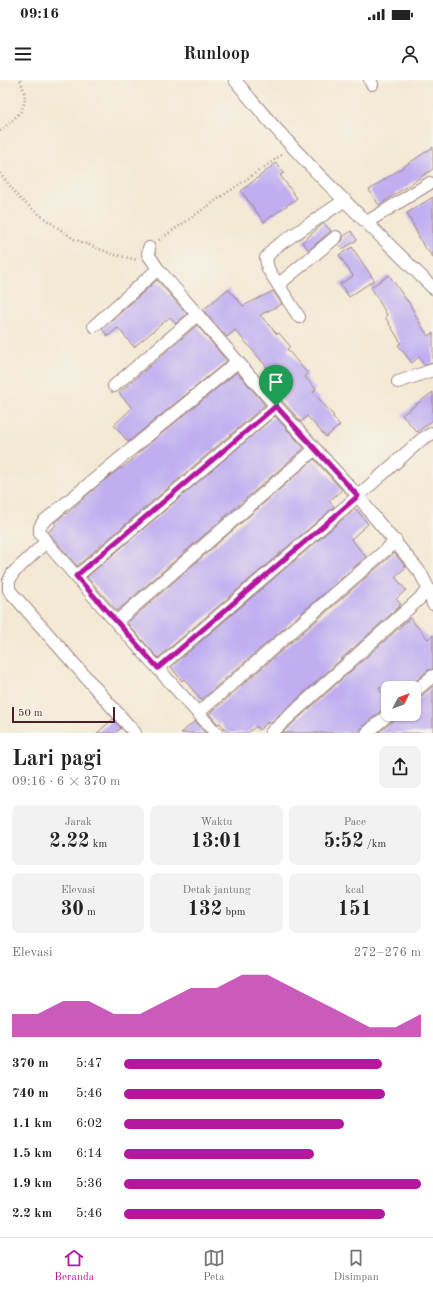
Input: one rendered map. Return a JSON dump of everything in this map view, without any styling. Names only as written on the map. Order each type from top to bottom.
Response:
[{"type":"street","points":[[235,80],[258,109],[293,147],[433,288]]},
{"type":"street","points":[[367,222],[430,183]]},
{"type":"street","points":[[299,317],[268,269],[266,258],[274,248],[345,200]]},
{"type":"street","points":[[279,284],[336,237]]},
{"type":"street","points":[[94,326],[153,259],[197,315],[237,362],[358,496],[375,518],[396,541],[420,572],[429,590],[433,604]]},
{"type":"street","points":[[114,386],[197,315]]},
{"type":"street","points":[[216,733],[46,542],[40,533],[40,527],[43,522],[237,362]]},
{"type":"street","points":[[398,382],[433,370]]},
{"type":"street","points":[[76,576],[276,406]]},
{"type":"street","points":[[158,668],[422,439],[433,433]]},
{"type":"street","points":[[116,622],[315,449]]},
{"type":"street","points":[[198,713],[396,541]]},
{"type":"street","points":[[46,542],[13,573],[9,581],[9,590],[134,733]]},
{"type":"street","points":[[271,733],[429,590]]},
{"type":"street","points":[[421,686],[433,676]]},
{"type":"street","points":[[367,733],[381,721]]},
{"type":"path","points":[[0,132],[23,110],[25,99],[20,80]]},
{"type":"path","points":[[0,173],[20,199],[74,239],[112,254],[140,260],[153,259],[207,206],[293,147]]},
{"type":"building","points":[[433,147],[433,169],[379,205],[369,190]]},
{"type":"building","points":[[276,163],[284,173],[280,175],[297,198],[264,222],[241,191]]},
{"type":"building","points":[[433,197],[433,257],[423,245],[407,213]]},
{"type":"building","points":[[324,223],[331,231],[309,250],[302,242]]},
{"type":"building","points":[[351,231],[357,240],[343,249],[339,244],[343,240],[343,237]]},
{"type":"building","points":[[352,247],[374,280],[349,297],[340,284],[353,276],[339,255]]},
{"type":"building","points":[[389,275],[408,301],[428,336],[433,333],[433,363],[424,365],[419,357],[412,363],[398,345],[401,343],[385,317],[387,315],[371,287]]},
{"type":"building","points":[[157,280],[187,314],[176,324],[170,317],[134,347],[118,328],[108,336],[102,329]]},
{"type":"building","points":[[228,289],[243,306],[273,291],[282,304],[260,315],[290,346],[287,349],[308,374],[305,377],[316,389],[313,392],[340,425],[326,437],[307,416],[301,422],[262,378],[268,372],[265,368],[267,367],[235,330],[227,337],[203,310]]},
{"type":"building","points":[[197,325],[227,361],[128,442],[114,425],[132,408],[119,393]]},
{"type":"building","points":[[237,372],[265,405],[77,566],[48,532],[56,525],[54,523]]},
{"type":"building","points":[[433,392],[433,420],[417,432],[402,415]]},
{"type":"building","points":[[275,416],[304,448],[117,611],[87,577]]},
{"type":"building","points":[[314,459],[342,490],[329,501],[334,507],[158,658],[127,623]]},
{"type":"building","points":[[356,509],[368,524],[351,539],[366,557],[201,700],[184,679],[182,681],[171,667]]},
{"type":"building","points":[[394,553],[406,567],[395,577],[406,590],[396,599],[401,604],[399,605],[400,606],[269,724],[268,722],[259,730],[256,726],[248,733],[228,733],[220,723],[218,724],[209,714]]},
{"type":"building","points":[[410,618],[428,639],[433,635],[433,669],[428,670],[416,681],[381,681],[381,688],[378,688],[381,692],[381,711],[362,727],[360,733],[282,733]]},
{"type":"building","points":[[433,686],[433,733],[378,733],[393,721],[421,721],[421,696]]},
{"type":"building","points":[[113,719],[121,728],[115,733],[97,733]]},
{"type":"building","points":[[195,721],[206,733],[181,733]]},
{"type":"route","points":[[276,406],[358,496],[158,668],[76,576],[276,406]]}]
